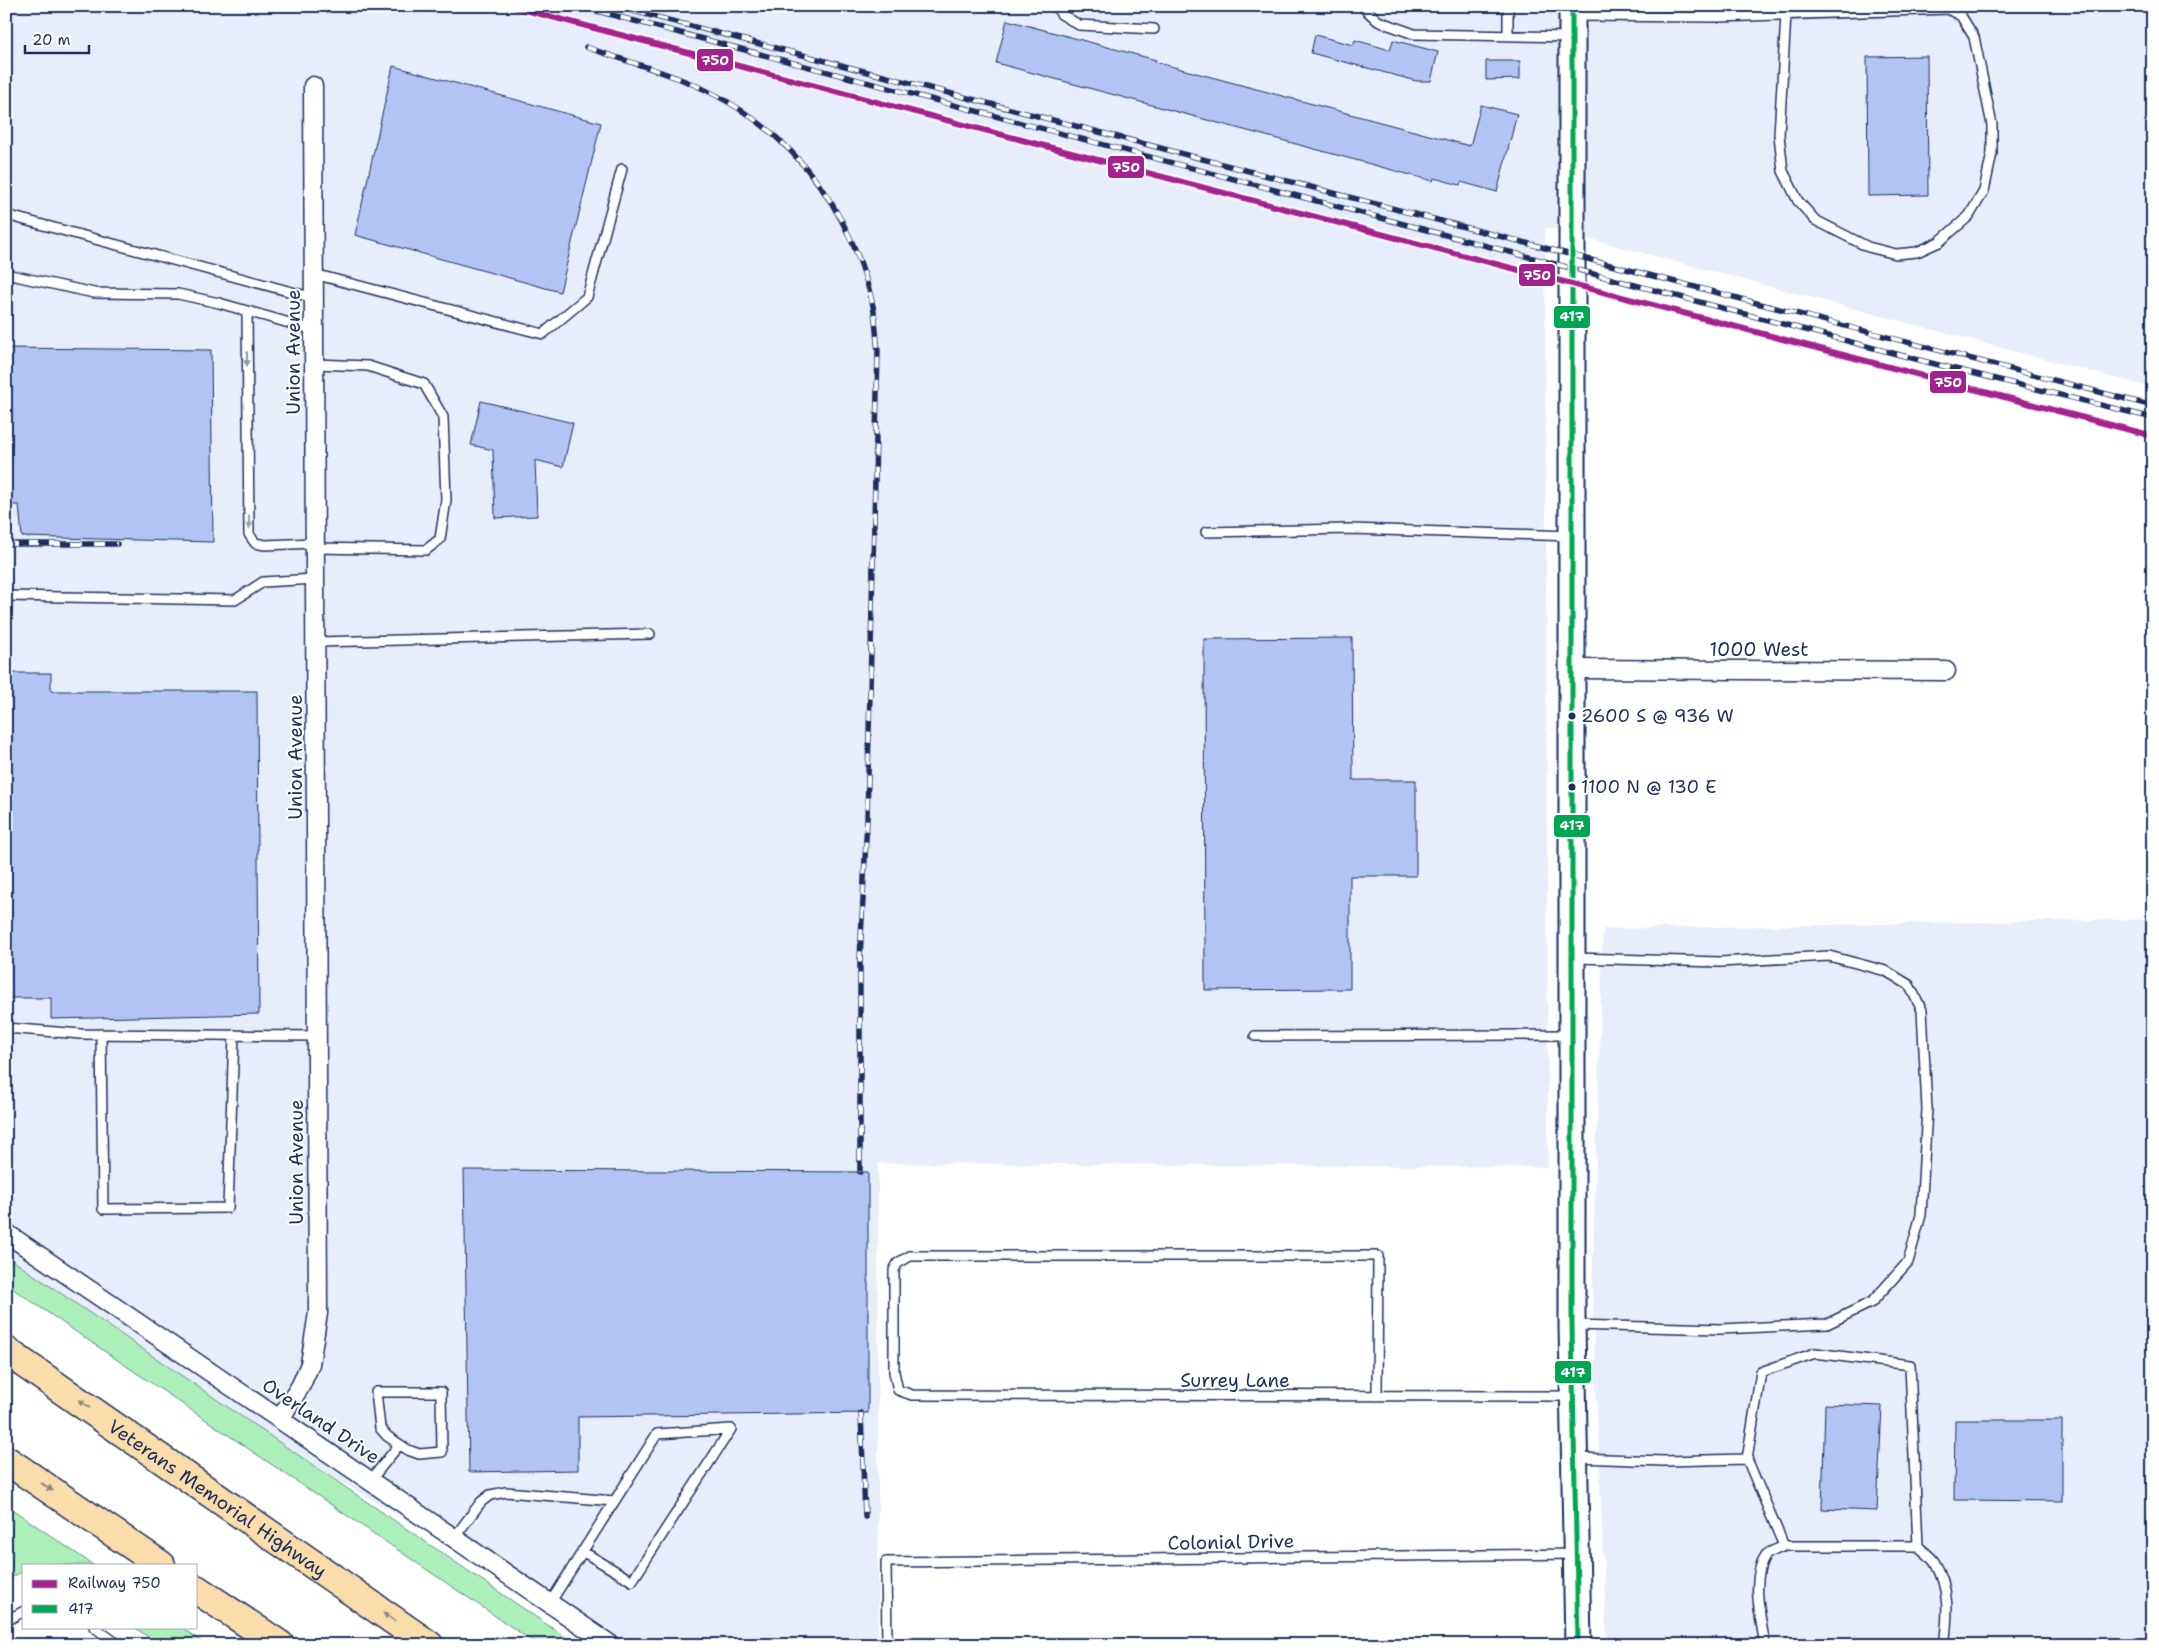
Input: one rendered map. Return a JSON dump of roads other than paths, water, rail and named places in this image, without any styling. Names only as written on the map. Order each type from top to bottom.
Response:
[{"type":"highway","name":"Veterans Memorial Highway","points":[[6,1351],[429,1645]]},
{"type":"highway","points":[[6,1460],[160,1564]]},
{"type":"highway","points":[[198,1590],[280,1645]]},
{"type":"highway","points":[[198,1591],[266,1645]]},
{"type":"main road","points":[[1572,20],[1572,1396],[1578,1645]]},
{"type":"street","name":"Union Avenue","points":[[280,1419],[301,1386],[310,1364],[318,1313],[313,86]]},
{"type":"street","name":"1000 West","points":[[1572,669],[1946,672]]},
{"type":"street","name":"Overland Drive","points":[[6,1233],[612,1645]]},
{"type":"lane","points":[[1056,6],[1061,14],[1079,25],[1154,29]]},
{"type":"lane","points":[[1362,6],[1378,21],[1414,34],[1508,36],[1572,20],[1948,9],[1961,16],[1974,37],[1992,125],[1992,153],[1984,191],[1970,216],[1939,242],[1917,252],[1896,254],[1868,246],[1815,220],[1798,202],[1783,171],[1779,135],[1786,15]]},
{"type":"lane","points":[[1508,6],[1508,36]]},
{"type":"lane","points":[[1718,6],[1718,17]]},
{"type":"lane","points":[[314,274],[542,334],[587,297],[622,169]]},
{"type":"lane","points":[[6,215],[314,298]]},
{"type":"lane","points":[[6,274],[94,293],[178,294],[314,330]]},
{"type":"lane","points":[[247,311],[249,534],[255,543],[266,545],[426,550],[440,539],[446,500],[443,417],[424,384],[368,366],[314,364]]},
{"type":"lane","points":[[1206,532],[1350,529],[1572,536]]},
{"type":"lane","points":[[6,596],[235,600],[263,582],[315,579]]},
{"type":"lane","points":[[316,642],[650,634]]},
{"type":"lane","points":[[1572,958],[1720,962],[1829,956],[1886,971],[1909,985],[1922,1010],[1927,1109],[1921,1215],[1908,1262],[1872,1302],[1827,1324],[1720,1329],[1572,1325]]},
{"type":"lane","points":[[6,1028],[101,1034],[317,1036]]},
{"type":"lane","points":[[101,1034],[103,1209],[228,1208],[234,1035]]},
{"type":"lane","points":[[1255,1036],[1572,1035]]},
{"type":"lane","name":"Surrey Lane","points":[[1378,1396],[1378,1256],[910,1256],[898,1263],[893,1279],[894,1372],[898,1390],[912,1395],[1378,1396],[1572,1396]]},
{"type":"lane","points":[[1784,1546],[1747,1459],[1761,1372],[1815,1353],[1910,1365],[1918,1546]]},
{"type":"lane","points":[[376,1392],[441,1392],[442,1452],[420,1454],[399,1445],[380,1428],[376,1392]]},
{"type":"lane","points":[[550,1603],[582,1552],[614,1501],[657,1434],[731,1429],[632,1581],[582,1552]]},
{"type":"lane","points":[[370,1481],[399,1445]]},
{"type":"lane","points":[[1574,1458],[1664,1461],[1747,1459]]},
{"type":"lane","points":[[454,1538],[481,1502],[490,1495],[506,1492],[614,1501]]},
{"type":"lane","points":[[1765,1645],[1758,1605],[1758,1570],[1767,1554],[1784,1546],[1918,1546],[1935,1562],[1946,1590],[1948,1617],[1944,1645]]},
{"type":"lane","name":"Colonial Drive","points":[[887,1645],[886,1562],[1576,1554]]},
{"type":"lane","points":[[6,1621],[22,1612]]},
{"type":"lane","points":[[95,1628],[120,1645]]},
{"type":"railway","points":[[578,6],[1923,361],[2153,418]]},
{"type":"railway","points":[[614,6],[2153,406]]},
{"type":"railway","points":[[586,47],[658,71],[711,93],[755,120],[780,140],[822,188],[839,215],[853,244],[873,306],[878,351],[867,819],[860,959],[860,1172]]},
{"type":"railway","points":[[6,544],[117,544]]},
{"type":"railway","points":[[861,1413],[865,1517]]},
{"type":"rail line","name":"750","points":[[510,6],[2153,436]]},
{"type":"place","name":"2600 S @ 936 W","points":[[1572,716]]},
{"type":"place","name":"1100 N @ 130 E","points":[[1572,787]]}]
